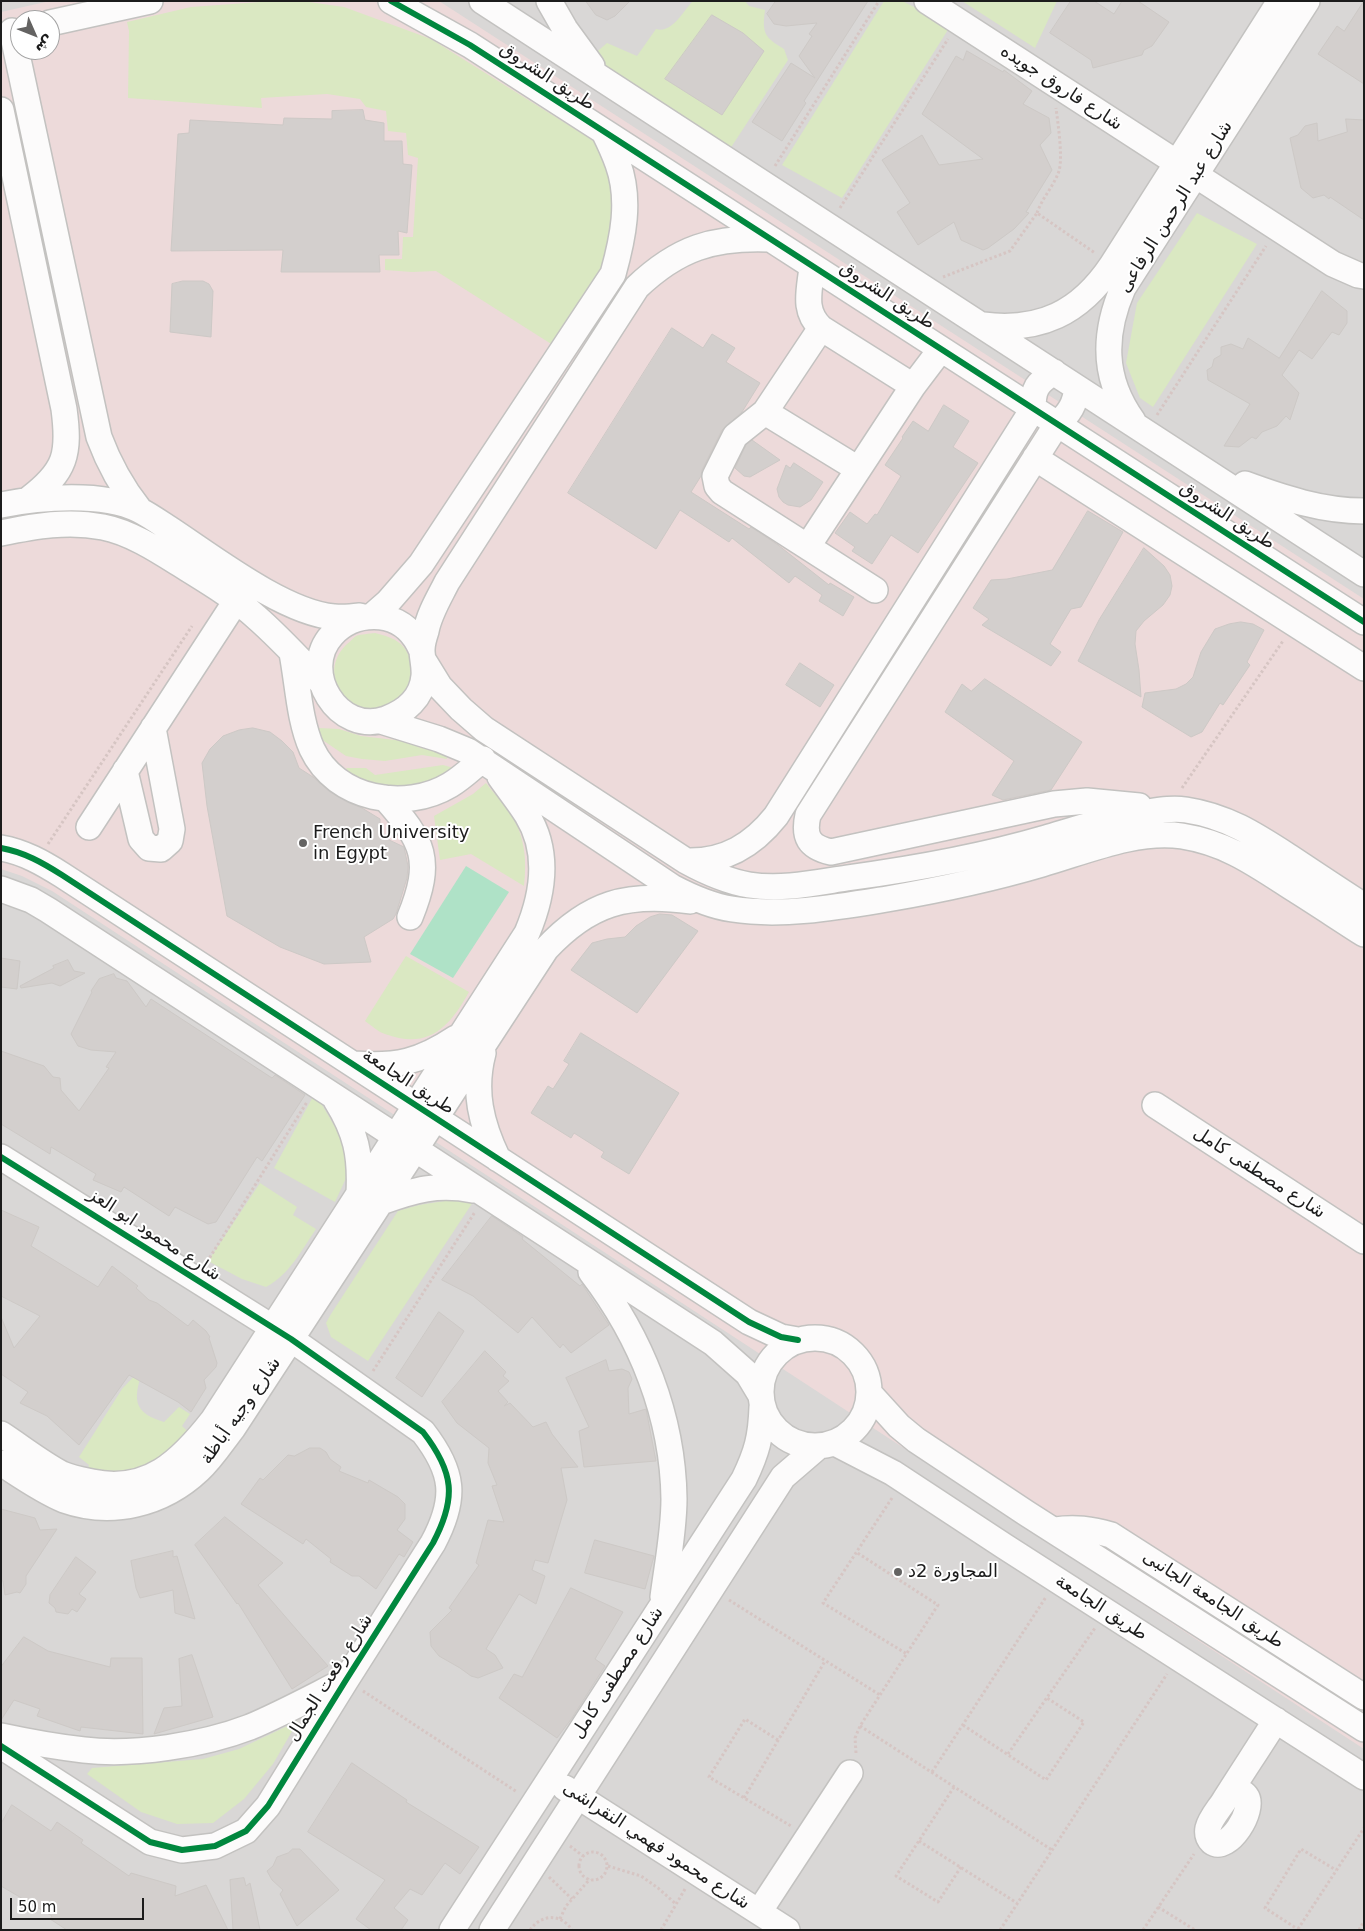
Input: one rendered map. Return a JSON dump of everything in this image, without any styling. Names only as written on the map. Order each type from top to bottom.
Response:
[{"type":"street","points":[[60,20],[150,1]]},
{"type":"street","name":"طريق الشروق","points":[[391,1],[470,45],[1364,622]]},
{"type":"street","points":[[549,1],[565,29],[601,78]]},
{"type":"street","name":"شارع فاروق جويده","points":[[927,1],[1333,264],[1364,276]]},
{"type":"street","name":"شارع عبد الرحمن الرفاعى","points":[[1141,430],[1125,410],[1110,370],[1108,349],[1115,307],[1123,288],[1186,169],[1280,1]]},
{"type":"street","name":"شارع عبد الرحمن الرفاعى","points":[[982,325],[1002,328],[1042,322],[1078,304],[1093,290],[1186,169],[1307,1]]},
{"type":"street","name":"طريق الشروق","points":[[483,2],[1364,574]]},
{"type":"street","points":[[18,60],[93,401],[99,437],[109,463],[122,487],[139,509]]},
{"type":"street","points":[[1,102],[17,96],[27,97]]},
{"type":"street","points":[[1,110],[8,163],[64,409],[68,438],[62,462],[48,484],[29,500]]},
{"type":"street","points":[[321,682],[321,660],[329,639],[339,628],[351,620],[369,616],[400,590],[421,564],[613,274],[623,238],[625,201],[619,166],[604,132]]},
{"type":"street","points":[[381,720],[396,715],[410,706],[419,692],[424,677],[423,656],[426,629],[446,582],[637,287],[656,269],[676,256],[698,247],[721,240],[769,239]]},
{"type":"street","points":[[812,266],[810,316],[821,328],[913,386]]},
{"type":"street","points":[[821,328],[765,412],[735,436],[715,476],[717,486],[722,492],[875,590]]},
{"type":"street","points":[[808,546],[913,386],[941,349]]},
{"type":"street","points":[[686,861],[701,862],[719,858],[736,851],[751,842],[765,830],[776,816],[1033,409],[1033,394],[1041,380],[1054,372]]},
{"type":"street","points":[[1077,388],[1075,402],[1068,414],[1057,424],[808,815],[805,828],[809,840],[818,849],[831,852],[1054,804],[1087,801],[1185,810],[1215,816],[1243,828],[1364,906]]},
{"type":"street","points":[[64,409],[93,401]]},
{"type":"street","points":[[765,412],[858,469]]},
{"type":"street","points":[[504,440],[528,455]]},
{"type":"street","points":[[1006,451],[1033,462],[1364,668]]},
{"type":"street","points":[[1199,467],[1281,498],[1317,506],[1364,511]]},
{"type":"street","points":[[1,505],[29,500],[76,498],[106,500],[139,509],[276,598],[304,609],[333,617],[369,616],[388,618],[403,625],[414,637],[440,687],[484,729],[686,861],[720,877],[749,885],[794,886],[892,872],[969,857],[1044,839],[1120,816],[1168,809]]},
{"type":"street","points":[[1,533],[39,526],[72,523],[105,527],[135,538],[236,601],[269,628],[321,682],[331,702],[339,710],[359,720],[381,720],[468,750],[672,887],[709,904],[733,909],[758,911],[836,908],[928,891],[1018,871],[1124,840],[1152,836],[1180,836],[1207,841],[1233,851],[1364,934]]},
{"type":"street","points":[[89,827],[236,601]]},
{"type":"street","points":[[292,653],[302,710],[313,750],[325,768],[341,783],[361,794],[405,800],[428,795],[450,785],[487,762]]},
{"type":"street","points":[[125,771],[141,839],[149,848],[161,849],[170,841],[172,829],[153,728]]},
{"type":"street","name":"شارع وجيه أباظة","points":[[405,1143],[415,1104],[527,933],[537,911],[542,887],[542,863],[537,839],[528,816],[487,762]]},
{"type":"street","points":[[384,798],[402,818],[422,851],[420,892],[410,917]]},
{"type":"street","name":"طريق الجامعة","points":[[1,848],[38,860],[748,1322],[781,1337],[798,1340]]},
{"type":"street","points":[[831,852],[836,908]]},
{"type":"street","points":[[1,889],[30,900],[48,910],[712,1343],[748,1374],[761,1400],[768,1420],[778,1432],[790,1441],[804,1446],[827,1444],[846,1436],[856,1428],[865,1411],[869,1393],[868,1380],[864,1368],[856,1356],[846,1347],[820,1338],[798,1340],[782,1348],[770,1361],[762,1377],[761,1400]]},
{"type":"street","name":"شارع وجيه أباظة","points":[[1,1434],[63,1475],[80,1480],[116,1484],[134,1482],[151,1477],[181,1458],[194,1445],[282,1333],[405,1143],[436,1118],[546,949],[562,932],[580,918],[601,907],[623,900],[646,897],[669,898],[709,904]]},
{"type":"street","points":[[353,1064],[382,1066],[410,1062],[436,1051],[460,1036]]},
{"type":"street","points":[[486,1042],[480,1065],[478,1089],[481,1114],[488,1137],[498,1159]]},
{"type":"street","points":[[326,1092],[348,1119],[357,1143],[360,1168],[370,1197],[439,1186],[458,1187],[482,1193]]},
{"type":"street","name":"شارع مصطفى كامل","points":[[1154,1106],[1364,1241]]},
{"type":"street","name":"شارع محمود ابو العز","points":[[1,1157],[282,1333]]},
{"type":"street","points":[[581,1258],[613,1300],[638,1346],[657,1396],[663,1421],[669,1447],[674,1500],[662,1605]]},
{"type":"street","name":"شارع وجيه أباظة","points":[[1,1463],[64,1499],[84,1505],[105,1508],[126,1507],[147,1502],[167,1494],[185,1483],[201,1469],[233,1428],[282,1333]]},
{"type":"street","name":"شارع رفعت الجمال","points":[[1,1746],[150,1842],[182,1850],[216,1846],[246,1831],[268,1806],[346,1680],[434,1544],[445,1522],[450,1498],[447,1474],[438,1451],[424,1432],[282,1333]]},
{"type":"street","points":[[869,1393],[899,1426],[916,1440],[1364,1729]]},
{"type":"street","name":"شارع مصطفى كامل","points":[[452,1930],[744,1479],[755,1456],[762,1432],[761,1400]]},
{"type":"street","name":"طريق الجامعة","points":[[827,1444],[874,1462],[904,1480],[1364,1777]]},
{"type":"street","name":"شارع مصطفى كامل","points":[[492,1930],[783,1477],[827,1444]]},
{"type":"street","name":"طريق الجامعة الجانبى","points":[[1054,1530],[1083,1528],[1112,1535],[1364,1697]]},
{"type":"street","points":[[1,1736],[86,1750],[141,1751],[195,1743],[248,1727],[346,1680]]},
{"type":"street","points":[[1208,1835],[1208,1826],[1276,1720]]},
{"type":"street","points":[[760,1912],[850,1772]]},
{"type":"street","name":"شارع محمود فهمي النقراشى","points":[[550,1778],[787,1930]]},
{"type":"path","points":[[764,184],[879,1]]},
{"type":"path","points":[[828,226],[959,22]]},
{"type":"path","points":[[921,285],[1010,251],[1037,213],[1040,203],[1059,172],[1060,167],[1059,133],[1053,83]]},
{"type":"path","points":[[1037,213],[1112,265]]},
{"type":"path","points":[[1141,430],[1278,228]]},
{"type":"path","points":[[38,860],[195,621]]},
{"type":"path","points":[[1168,809],[1295,624]]},
{"type":"path","points":[[196,1280],[326,1092]]},
{"type":"path","points":[[362,1388],[482,1193]]},
{"type":"path","points":[[904,1480],[823,1603],[907,1654]]},
{"type":"path","points":[[850,1772],[855,1764],[855,1738],[860,1726],[938,1605],[856,1552]]},
{"type":"path","points":[[932,1772],[1058,1580]]},
{"type":"path","points":[[711,1589],[880,1696]]},
{"type":"path","points":[[1008,1754],[1107,1611]]},
{"type":"path","points":[[1000,1930],[1178,1657]]},
{"type":"path","points":[[744,1798],[825,1661]]},
{"type":"path","points":[[346,1680],[534,1803]]},
{"type":"path","points":[[963,1725],[1046,1780],[1084,1722],[1047,1698]]},
{"type":"path","points":[[778,1740],[744,1719],[709,1777],[808,1836]]},
{"type":"path","points":[[860,1726],[1052,1850]]},
{"type":"path","points":[[954,1787],[896,1876],[938,1902],[961,1868]]},
{"type":"path","points":[[1336,1870],[1301,1849],[1265,1908],[1299,1929],[1364,1828]]},
{"type":"path","points":[[1143,1930],[1208,1835]]},
{"type":"path","points":[[919,1841],[1017,1903]]},
{"type":"path","points":[[591,1852],[603,1855],[607,1860],[608,1866],[602,1877],[596,1880],[590,1879],[580,1871],[581,1859],[585,1854],[591,1852]]},
{"type":"path","points":[[536,1860],[558,1888],[572,1899]]},
{"type":"path","points":[[608,1866],[641,1876],[676,1904]]},
{"type":"path","points":[[661,1930],[696,1872]]},
{"type":"path","points":[[560,1919],[572,1899],[590,1879]]},
{"type":"path","points":[[1158,1907],[1195,1930]]},
{"type":"path","points":[[530,1930],[533,1925],[546,1918],[560,1919],[566,1922],[572,1930]]},
{"type":"path","points":[[1359,1930],[1364,1921]]},
{"type":"shaded area","points":[[1,1],[1364,1],[1364,1930],[1,1930]]},
{"type":"shaded area","points":[[50,1],[439,1],[1364,599],[1364,1749],[52,891],[22,876],[1,869],[1,12]]},
{"type":"green space","points":[[274,1],[302,1],[344,7],[431,39],[605,148],[617,202],[610,270],[556,347],[436,271],[385,270],[385,259],[402,259],[403,237],[413,237],[418,158],[408,155],[406,133],[388,131],[386,111],[366,107],[360,99],[327,94],[261,98],[262,108],[128,98],[129,31],[127,22],[191,7]]},
{"type":"green space","points":[[693,1],[745,1],[749,6],[765,10],[764,29],[766,34],[772,41],[784,49],[788,60],[730,149],[608,75],[592,56],[607,43],[637,56],[656,29],[662,30],[672,25]]},
{"type":"green space","points":[[884,1],[902,1],[951,25],[842,198],[782,165]]},
{"type":"green space","points":[[962,1],[1057,1],[1035,48]]},
{"type":"green space","points":[[1197,213],[1257,244],[1153,407],[1140,398],[1126,363],[1137,303]]},
{"type":"green space","points":[[375,633],[394,640],[406,650],[411,664],[413,684],[395,705],[379,710],[365,709],[352,703],[342,694],[336,683],[334,670],[338,657],[347,644],[356,636]]},
{"type":"green space","points":[[319,728],[339,729],[361,736],[412,742],[418,747],[446,754],[447,759],[422,755],[385,761],[346,756],[321,739]]},
{"type":"green space","points":[[443,765],[465,771],[435,792],[359,788],[346,768],[366,768],[375,775]]},
{"type":"green space","points":[[486,783],[508,810],[519,831],[525,858],[524,886],[471,854],[440,860],[434,816],[473,794]]},
{"type":"green space","points":[[466,866],[509,892],[453,978],[410,954]]},
{"type":"green space","points":[[406,956],[469,992],[445,1025],[425,1037],[413,1039],[382,1033],[365,1021]]},
{"type":"green space","points":[[315,1093],[347,1147],[347,1176],[335,1202],[274,1168]]},
{"type":"green space","points":[[260,1183],[297,1207],[293,1215],[316,1229],[300,1254],[282,1276],[266,1287],[242,1279],[208,1261]]},
{"type":"green space","points":[[451,1200],[473,1202],[368,1361],[331,1337],[326,1323],[398,1211],[419,1205]]},
{"type":"green space","points":[[138,1372],[141,1375],[137,1399],[142,1410],[154,1419],[164,1422],[179,1407],[190,1414],[182,1426],[195,1438],[133,1477],[87,1473],[89,1465],[79,1457],[122,1389]]},
{"type":"green space","points":[[298,1721],[273,1764],[244,1799],[213,1823],[177,1824],[141,1812],[87,1774],[92,1768],[203,1759],[239,1749]]},
{"type":"building","points":[[586,1],[630,1],[615,16],[607,20],[596,15]]},
{"type":"building","points":[[776,1],[868,1],[804,101],[806,103],[782,141],[752,122],[791,63],[815,78],[799,56],[812,36],[809,34],[817,23],[786,26],[774,24],[767,14]]},
{"type":"building","points":[[1071,1],[1094,1],[1114,14],[1122,1],[1138,1],[1169,22],[1152,46],[1144,50],[1142,55],[1093,68],[1091,60],[1050,33]]},
{"type":"building","points":[[1364,1],[1364,84],[1318,54],[1337,26],[1344,31]]},
{"type":"building","points":[[712,15],[743,33],[764,51],[722,115],[665,79]]},
{"type":"building","points":[[967,51],[1003,72],[1004,70],[1032,91],[1023,104],[1049,118],[1051,133],[1040,145],[1052,170],[1026,212],[1029,213],[1014,229],[988,248],[983,250],[961,240],[954,222],[918,245],[897,212],[910,203],[882,160],[922,135],[939,165],[983,159],[922,114],[956,56],[963,60]]},
{"type":"building","points":[[363,110],[365,120],[384,123],[384,141],[402,141],[403,164],[412,165],[407,233],[398,231],[399,255],[379,255],[380,272],[281,272],[283,250],[171,251],[178,134],[189,133],[190,120],[283,125],[284,118],[332,119],[332,111]]},
{"type":"building","points":[[1346,119],[1364,120],[1364,220],[1330,197],[1329,199],[1324,195],[1313,198],[1301,188],[1290,138],[1298,135],[1305,126],[1317,123],[1318,141],[1347,132]]},
{"type":"building","points":[[183,281],[203,281],[209,284],[213,291],[211,337],[170,332],[172,284]]},
{"type":"building","points":[[1322,291],[1347,311],[1347,323],[1339,335],[1332,332],[1312,359],[1299,350],[1282,375],[1299,393],[1290,420],[1286,416],[1277,426],[1262,432],[1256,439],[1252,437],[1239,447],[1224,446],[1250,404],[1208,380],[1207,370],[1212,367],[1214,359],[1221,355],[1221,347],[1231,344],[1243,349],[1248,338],[1279,358]]},
{"type":"building","points":[[672,328],[703,348],[712,334],[735,348],[726,362],[760,383],[742,412],[722,430],[702,470],[701,476],[691,492],[778,545],[829,585],[830,583],[854,597],[843,616],[819,601],[822,595],[795,576],[789,583],[732,538],[729,542],[680,510],[656,549],[568,493]]},
{"type":"building","points":[[944,405],[969,421],[953,447],[978,463],[918,553],[891,535],[872,564],[852,551],[855,547],[835,533],[850,512],[867,524],[875,514],[877,515],[901,476],[885,465],[902,437],[913,421],[928,431]]},
{"type":"building","points":[[752,440],[780,460],[750,477],[744,476],[735,468],[746,445]]},
{"type":"building","points":[[794,463],[823,482],[811,500],[800,507],[783,502],[779,497],[777,489],[786,465],[790,468]]},
{"type":"building","points":[[1088,511],[1123,532],[1081,607],[1071,609],[1050,644],[1061,652],[1051,666],[982,625],[989,619],[973,608],[991,580],[1007,579],[1052,570]]},
{"type":"building","points":[[1144,548],[1164,566],[1170,575],[1172,586],[1170,595],[1163,605],[1144,621],[1136,631],[1135,644],[1141,697],[1078,661],[1099,620]]},
{"type":"building","points":[[1241,622],[1253,624],[1264,630],[1247,662],[1250,665],[1223,705],[1220,703],[1202,732],[1191,737],[1142,707],[1145,693],[1176,689],[1186,684],[1193,677],[1201,652],[1215,629]]},
{"type":"building","points":[[800,663],[834,685],[820,707],[786,685]]},
{"type":"building","points":[[985,679],[1082,742],[1051,790],[1003,800],[992,795],[1014,761],[945,712],[962,684],[971,691]]},
{"type":"building","name":"French University in Egypt","points":[[253,728],[270,732],[282,741],[293,752],[299,768],[330,792],[380,819],[380,828],[387,839],[404,847],[408,866],[407,878],[396,914],[393,919],[364,937],[371,962],[324,964],[280,947],[227,916],[207,806],[202,763],[210,749],[223,736],[239,730]]},
{"type":"building","points":[[660,914],[672,915],[698,931],[637,1013],[571,970],[592,943],[625,937],[636,926],[650,917]]},
{"type":"building","points":[[1,958],[20,961],[17,989],[1,987]]},
{"type":"building","points":[[68,960],[74,971],[85,973],[60,986],[52,983],[21,988],[20,986],[54,968],[53,966]]},
{"type":"building","points":[[114,974],[116,978],[127,981],[146,1007],[151,999],[272,1078],[275,1075],[305,1095],[262,1161],[257,1157],[216,1222],[208,1224],[175,1207],[169,1216],[124,1187],[121,1192],[93,1180],[96,1174],[51,1147],[50,1154],[1,1124],[1,1051],[44,1066],[53,1077],[60,1078],[61,1090],[79,1111],[109,1068],[106,1067],[116,1052],[91,1050],[78,1046],[71,1034],[91,991],[99,979]]},
{"type":"building","points":[[581,1033],[679,1093],[629,1174],[601,1157],[604,1152],[574,1133],[571,1138],[531,1113],[548,1086],[553,1089],[569,1064],[564,1061]]},
{"type":"building","points":[[1,1210],[39,1227],[31,1246],[98,1287],[112,1266],[138,1286],[136,1288],[149,1300],[157,1303],[188,1326],[193,1320],[206,1331],[210,1337],[217,1363],[216,1367],[204,1380],[206,1388],[191,1412],[178,1402],[129,1375],[79,1445],[47,1416],[20,1403],[28,1392],[1,1374],[1,1317],[14,1348],[40,1316],[1,1296]]},
{"type":"building","points":[[492,1216],[523,1237],[522,1239],[580,1286],[582,1284],[609,1325],[571,1353],[563,1344],[560,1348],[532,1317],[518,1333],[473,1296],[442,1280]]},
{"type":"building","points":[[439,1312],[464,1331],[422,1397],[396,1378]]},
{"type":"building","points":[[485,1351],[506,1372],[503,1376],[509,1381],[498,1391],[508,1402],[504,1406],[510,1403],[533,1427],[546,1422],[552,1434],[578,1467],[561,1468],[567,1500],[548,1563],[535,1560],[532,1570],[545,1576],[536,1604],[519,1594],[486,1649],[495,1655],[503,1668],[478,1678],[471,1676],[439,1656],[431,1646],[430,1632],[452,1610],[449,1608],[479,1565],[476,1563],[488,1520],[504,1522],[492,1486],[497,1485],[488,1463],[489,1448],[457,1423],[442,1402]]},
{"type":"building","points":[[606,1360],[609,1371],[622,1369],[629,1372],[632,1379],[628,1388],[629,1414],[646,1409],[656,1461],[584,1467],[579,1431],[589,1427],[566,1378]]},
{"type":"building","points":[[310,1448],[320,1448],[326,1452],[330,1459],[341,1467],[339,1471],[368,1483],[369,1480],[398,1497],[405,1504],[405,1519],[397,1530],[413,1542],[404,1557],[399,1554],[376,1589],[359,1576],[352,1576],[330,1562],[331,1559],[306,1539],[303,1544],[241,1504],[260,1478],[263,1480],[288,1455],[294,1456]]},
{"type":"building","points":[[1,1509],[35,1518],[40,1530],[57,1529],[26,1576],[26,1584],[20,1593],[5,1595],[3,1581],[1,1580]]},
{"type":"building","points":[[225,1517],[283,1563],[258,1585],[328,1666],[292,1689],[238,1603],[195,1545]]},
{"type":"building","points":[[595,1540],[654,1556],[645,1589],[585,1573]]},
{"type":"building","points":[[173,1551],[173,1557],[177,1556],[195,1619],[175,1613],[173,1590],[140,1598],[136,1588],[131,1561]]},
{"type":"building","points":[[76,1557],[96,1572],[79,1594],[86,1599],[77,1612],[72,1609],[68,1614],[56,1612],[55,1608],[49,1603],[50,1595]]},
{"type":"building","points":[[571,1588],[623,1612],[595,1659],[605,1666],[557,1738],[499,1698],[514,1674],[522,1677]]},
{"type":"building","points":[[24,1637],[48,1651],[110,1667],[111,1658],[142,1658],[143,1734],[81,1727],[80,1731],[37,1716],[40,1709],[14,1700],[1,1720],[1,1667]]},
{"type":"building","points":[[192,1655],[213,1717],[154,1734],[164,1708],[182,1706],[179,1659]]},
{"type":"building","points":[[352,1763],[407,1800],[406,1802],[479,1847],[460,1874],[445,1863],[422,1895],[410,1889],[394,1908],[408,1920],[401,1930],[371,1930],[356,1919],[385,1880],[308,1832]]},
{"type":"building","points":[[12,1805],[51,1831],[57,1822],[83,1840],[81,1843],[129,1876],[131,1873],[176,1886],[175,1896],[206,1885],[228,1930],[67,1930],[50,1919],[52,1916],[1,1886],[1,1824]]},
{"type":"building","points":[[293,1849],[300,1849],[339,1890],[297,1926],[280,1894],[283,1890],[272,1880],[267,1871],[273,1866],[277,1857]]},
{"type":"building","points":[[244,1878],[246,1886],[250,1883],[260,1930],[233,1930],[230,1880]]},
{"type":"cycle path","points":[[391,1],[470,45],[1364,622]]},
{"type":"cycle path","points":[[1,848],[18,852],[48,866],[749,1322],[781,1337],[798,1340]]},
{"type":"cycle path","points":[[1,1157],[291,1339],[423,1432],[441,1460],[449,1486],[446,1512],[433,1543],[268,1806],[246,1831],[215,1846],[182,1850],[150,1842],[1,1746]]},
{"type":"place","name":"French University in Egypt","points":[[303,843]]},
{"type":"place","name":"المجاورة 2د","points":[[898,1572]]}]
